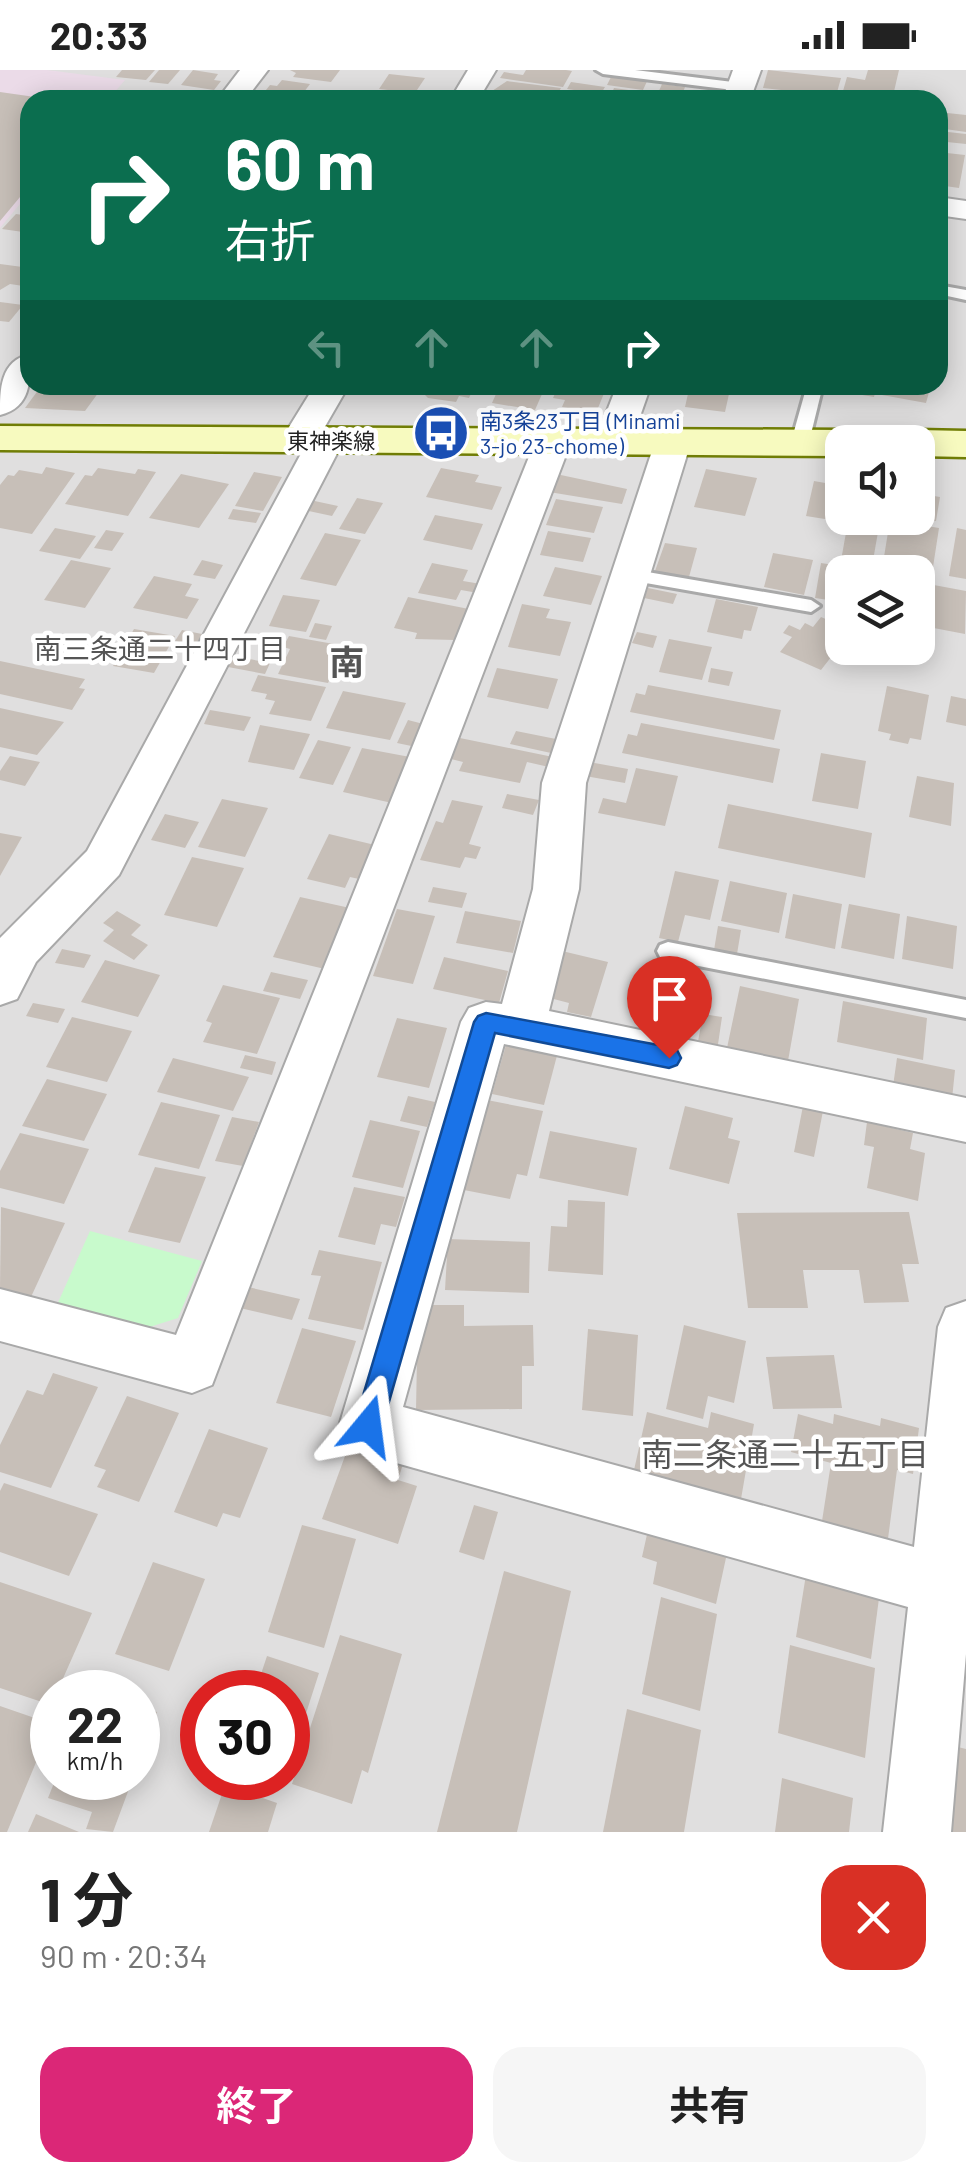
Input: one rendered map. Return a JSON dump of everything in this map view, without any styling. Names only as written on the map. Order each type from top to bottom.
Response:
[{"type":"street","points":[[239,90],[254,70]]},
{"type":"street","points":[[0,404],[20,377]]},
{"type":"street","points":[[0,985],[18,949],[103,863],[312,440],[328,395]]},
{"type":"street","points":[[613,442],[630,395]]},
{"type":"street","name":"東神楽線","points":[[0,438],[825,442]]},
{"type":"street","points":[[935,441],[965,438]]},
{"type":"street","points":[[5,1328],[192,1366],[553,442]]},
{"type":"street","points":[[520,1026],[556,889],[564,784],[673,442]]},
{"type":"street","points":[[944,1586],[368,1426],[486,1022],[966,1120]]},
{"type":"street","points":[[917,1832],[944,1586],[966,1327]]},
{"type":"lane","points":[[603,70],[741,86]]},
{"type":"lane","points":[[800,442],[812,395]]},
{"type":"lane","points":[[630,575],[811,606]]},
{"type":"lane","points":[[668,951],[966,1008]]},
{"type":"shaded area","points":[[0,70],[966,70],[966,1832],[0,1832]]},
{"type":"shaded area","points":[[0,70],[47,70],[125,80],[116,90],[20,90],[20,204],[0,228]]},
{"type":"green space","points":[[90,1231],[202,1261],[178,1318],[137,1331],[56,1307]]},
{"type":"building","points":[[122,70],[155,70],[146,80],[116,77]]},
{"type":"building","points":[[159,70],[180,70],[168,84],[149,82]]},
{"type":"building","points":[[193,70],[218,74],[214,80],[221,81],[214,90],[181,85]]},
{"type":"building","points":[[290,70],[340,70],[331,82],[293,77],[296,73]]},
{"type":"building","points":[[526,70],[572,71],[563,87],[500,78],[504,72],[523,75]]},
{"type":"building","points":[[768,70],[841,78],[838,90],[763,88]]},
{"type":"building","points":[[868,70],[899,70],[894,90],[843,90],[847,77],[865,80]]},
{"type":"building","points":[[389,74],[425,78],[417,90],[379,89]]},
{"type":"building","points":[[612,75],[648,79],[643,90],[607,85]]},
{"type":"building","points":[[282,80],[310,84],[306,90],[266,90],[270,85],[277,86]]},
{"type":"building","points":[[507,81],[561,88],[560,90],[494,90]]},
{"type":"building","points":[[571,82],[605,87],[603,90],[567,89]]},
{"type":"building","points":[[662,84],[685,87],[684,90],[659,90]]},
{"type":"building","points":[[0,92],[20,95],[20,197],[0,221]]},
{"type":"building","points":[[948,113],[966,115],[966,132],[948,129]]},
{"type":"building","points":[[948,132],[966,134],[966,144],[948,142]]},
{"type":"building","points":[[948,153],[965,155],[959,188],[948,186]]},
{"type":"building","points":[[16,214],[20,215],[20,232],[2,229]]},
{"type":"building","points":[[0,264],[20,267],[20,286],[10,284],[0,290]]},
{"type":"building","points":[[0,302],[20,305],[9,322],[0,321]]},
{"type":"building","points":[[35,395],[97,395],[85,411],[25,408]]},
{"type":"building","points":[[425,395],[470,395],[459,396],[456,402]]},
{"type":"building","points":[[496,395],[542,395],[535,410],[492,403]]},
{"type":"building","points":[[603,395],[596,413],[562,407],[565,400],[553,398]]},
{"type":"building","points":[[688,395],[729,395],[725,412],[685,407]]},
{"type":"building","points":[[882,395],[928,395],[926,403]]},
{"type":"building","points":[[46,467],[75,473],[32,534],[0,528],[0,485],[19,470],[42,474]]},
{"type":"building","points":[[98,468],[135,474],[138,469],[156,472],[128,516],[65,504],[85,475],[92,476]]},
{"type":"building","points":[[441,468],[479,475],[475,482],[502,487],[492,510],[426,497]]},
{"type":"building","points":[[706,469],[757,478],[745,516],[694,507]]},
{"type":"building","points":[[254,472],[282,477],[263,511],[235,506]]},
{"type":"building","points":[[181,474],[229,484],[199,528],[149,518]]},
{"type":"building","points":[[556,474],[627,489],[622,504],[549,492]]},
{"type":"building","points":[[814,481],[825,483],[825,519],[806,516]]},
{"type":"building","points":[[935,496],[940,497],[935,521]]},
{"type":"building","points":[[357,498],[383,503],[365,534],[339,529]]},
{"type":"building","points":[[556,499],[603,507],[594,533],[546,525]]},
{"type":"building","points":[[310,500],[338,506],[332,516],[304,510]]},
{"type":"building","points":[[233,509],[261,513],[256,523],[228,519]]},
{"type":"building","points":[[435,515],[483,524],[472,550],[423,540]]},
{"type":"building","points":[[935,527],[939,528],[935,555],[884,555],[888,535],[935,535]]},
{"type":"building","points":[[55,528],[96,536],[80,559],[39,551]]},
{"type":"building","points":[[957,528],[966,530],[966,579],[949,576]]},
{"type":"building","points":[[106,530],[124,533],[112,551],[94,548]]},
{"type":"building","points":[[548,531],[591,538],[583,562],[540,555]]},
{"type":"building","points":[[325,533],[361,540],[336,586],[300,579]]},
{"type":"building","points":[[846,535],[877,535],[874,555],[842,555]]},
{"type":"building","points":[[665,543],[697,548],[689,577],[655,571]]},
{"type":"building","points":[[773,553],[813,560],[804,595],[764,587]]},
{"type":"building","points":[[71,560],[111,568],[85,608],[44,600]]},
{"type":"building","points":[[202,560],[223,565],[215,579],[193,575]]},
{"type":"building","points":[[432,563],[468,570],[463,581],[481,584],[478,593],[461,590],[456,600],[418,593]]},
{"type":"building","points":[[821,563],[825,564],[825,599],[815,598]]},
{"type":"building","points":[[555,567],[602,576],[591,605],[543,596]]},
{"type":"building","points":[[154,576],[192,584],[185,596],[199,599],[187,619],[133,608]]},
{"type":"building","points":[[935,585],[966,591],[965,634],[935,628]]},
{"type":"building","points":[[648,588],[677,594],[673,604],[644,598]]},
{"type":"building","points":[[283,595],[320,600],[306,632],[269,626]]},
{"type":"building","points":[[408,597],[469,609],[455,640],[415,639],[417,633],[394,628]]},
{"type":"building","points":[[716,599],[758,607],[751,631],[744,630],[742,639],[707,632]]},
{"type":"building","points":[[522,604],[550,609],[546,618],[571,622],[560,656],[508,647]]},
{"type":"building","points":[[821,617],[825,619],[825,665],[821,670],[780,652],[792,637],[783,633],[789,625],[800,630],[805,623],[813,627]]},
{"type":"building","points":[[315,623],[332,626],[326,640],[309,637]]},
{"type":"building","points":[[134,629],[175,636],[154,673],[113,666]]},
{"type":"building","points":[[182,630],[207,635],[200,647],[175,641]]},
{"type":"building","points":[[637,632],[657,636],[653,648],[632,643]]},
{"type":"building","points":[[289,636],[345,646],[328,683],[278,674],[290,649],[283,647]]},
{"type":"building","points":[[669,639],[712,647],[702,680],[659,672]]},
{"type":"building","points":[[234,656],[270,663],[265,674],[228,667]]},
{"type":"building","points":[[0,661],[85,679],[79,688],[85,689],[72,710],[0,694]]},
{"type":"building","points":[[497,668],[558,679],[548,709],[487,697]]},
{"type":"building","points":[[711,668],[733,672],[729,686],[708,682]]},
{"type":"building","points":[[258,675],[326,687],[311,721],[269,714],[275,701],[265,699],[267,694],[251,691]]},
{"type":"building","points":[[648,685],[781,710],[774,740],[630,712],[636,693],[645,695]]},
{"type":"building","points":[[887,686],[929,695],[921,740],[910,738],[908,744],[889,740],[891,734],[878,731]]},
{"type":"building","points":[[343,691],[406,703],[390,740],[326,728]]},
{"type":"building","points":[[951,696],[966,699],[966,726],[946,722]]},
{"type":"building","points":[[0,708],[64,722],[37,755],[0,747]]},
{"type":"building","points":[[210,710],[251,717],[244,731],[204,724]]},
{"type":"building","points":[[408,720],[431,726],[421,748],[397,743]]},
{"type":"building","points":[[641,723],[780,749],[773,783],[622,753],[628,734],[637,736]]},
{"type":"building","points":[[260,725],[310,734],[294,770],[248,762]]},
{"type":"building","points":[[516,731],[556,739],[551,753],[510,744]]},
{"type":"building","points":[[455,737],[553,757],[549,767],[527,762],[520,783],[459,771],[463,762],[447,758]]},
{"type":"building","points":[[318,740],[351,747],[333,785],[299,778]]},
{"type":"building","points":[[362,748],[410,757],[392,803],[343,792]]},
{"type":"building","points":[[821,753],[866,761],[858,809],[812,801]]},
{"type":"building","points":[[10,756],[40,762],[25,786],[0,780],[0,771]]},
{"type":"building","points":[[589,762],[628,769],[625,783],[585,776]]},
{"type":"building","points":[[636,768],[678,776],[665,826],[598,813],[603,798],[626,803]]},
{"type":"building","points":[[917,776],[954,783],[951,826],[909,817]]},
{"type":"building","points":[[507,794],[539,800],[533,815],[502,808]]},
{"type":"building","points":[[222,799],[268,808],[245,857],[198,847]]},
{"type":"building","points":[[452,800],[483,806],[469,844],[481,847],[476,859],[465,857],[460,868],[420,860],[436,821],[443,823]]},
{"type":"building","points":[[728,804],[872,833],[865,878],[718,848]]},
{"type":"building","points":[[165,814],[199,822],[185,848],[151,840]]},
{"type":"building","points":[[0,833],[22,837],[0,876]]},
{"type":"building","points":[[329,834],[375,845],[359,879],[350,877],[345,888],[307,879]]},
{"type":"building","points":[[192,857],[244,868],[217,927],[164,915]]},
{"type":"building","points":[[675,871],[719,880],[710,920],[685,915],[678,942],[659,938]]},
{"type":"building","points":[[730,881],[787,893],[779,933],[721,921]]},
{"type":"building","points":[[433,887],[467,893],[462,908],[428,902]]},
{"type":"building","points":[[793,894],[842,904],[835,949],[785,938]]},
{"type":"building","points":[[300,897],[350,908],[325,969],[273,957]]},
{"type":"building","points":[[849,904],[900,914],[894,959],[841,948]]},
{"type":"building","points":[[397,909],[435,916],[413,984],[373,976]]},
{"type":"building","points":[[117,911],[141,925],[131,935],[148,945],[134,960],[103,941],[114,930],[103,923]]},
{"type":"building","points":[[465,911],[521,921],[513,953],[456,943]]},
{"type":"building","points":[[907,916],[957,926],[953,969],[902,959]]},
{"type":"building","points":[[718,926],[741,930],[737,954],[714,950]]},
{"type":"building","points":[[62,949],[91,955],[84,968],[55,963]]},
{"type":"building","points":[[562,951],[608,962],[591,1017],[567,1012],[569,1003],[546,997]]},
{"type":"building","points":[[444,957],[508,971],[499,1003],[433,989]]},
{"type":"building","points":[[105,960],[160,975],[138,1017],[81,1002]]},
{"type":"building","points":[[651,965],[709,980],[700,1009],[679,1003],[669,1016],[637,1007]]},
{"type":"building","points":[[271,972],[308,980],[300,999],[263,991]]},
{"type":"building","points":[[223,985],[280,998],[257,1054],[203,1042],[212,1023],[206,1021]]},
{"type":"building","points":[[740,986],[799,999],[788,1061],[727,1048]]},
{"type":"building","points":[[843,1001],[927,1018],[923,1060],[837,1042]]},
{"type":"building","points":[[33,1003],[65,1009],[58,1023],[26,1016]]},
{"type":"building","points":[[703,1014],[722,1017],[717,1051],[697,1047]]},
{"type":"building","points":[[72,1017],[132,1031],[107,1082],[46,1067]]},
{"type":"building","points":[[397,1018],[447,1028],[429,1088],[377,1077]]},
{"type":"building","points":[[508,1038],[559,1048],[544,1105],[492,1094]]},
{"type":"building","points":[[245,1055],[276,1062],[272,1075],[240,1068]]},
{"type":"building","points":[[173,1058],[249,1077],[233,1111],[157,1092]]},
{"type":"building","points":[[897,1058],[955,1070],[952,1099],[893,1086]]},
{"type":"building","points":[[47,1079],[107,1094],[84,1141],[22,1126]]},
{"type":"building","points":[[408,1096],[435,1102],[427,1127],[400,1121]]},
{"type":"building","points":[[487,1100],[543,1111],[527,1176],[517,1174],[510,1199],[464,1190]]},
{"type":"building","points":[[161,1102],[220,1115],[199,1169],[138,1155]]},
{"type":"building","points":[[685,1106],[733,1118],[728,1138],[740,1141],[729,1184],[669,1169]]},
{"type":"building","points":[[803,1106],[823,1111],[814,1157],[794,1152]]},
{"type":"building","points":[[232,1117],[259,1122],[243,1166],[215,1161]]},
{"type":"building","points":[[370,1120],[420,1131],[403,1188],[352,1177]]},
{"type":"building","points":[[867,1122],[913,1133],[910,1149],[925,1153],[918,1201],[867,1188],[874,1147],[864,1145]]},
{"type":"building","points":[[550,1131],[637,1148],[628,1196],[539,1178]]},
{"type":"building","points":[[20,1133],[89,1149],[64,1204],[0,1188],[0,1171]]},
{"type":"building","points":[[155,1167],[206,1177],[180,1243],[128,1232]]},
{"type":"building","points":[[354,1187],[405,1197],[396,1227],[381,1224],[375,1245],[338,1237]]},
{"type":"building","points":[[568,1200],[605,1202],[603,1275],[548,1271],[551,1226],[567,1227]]},
{"type":"building","points":[[1,1207],[65,1223],[31,1297],[0,1289]]},
{"type":"building","points":[[909,1212],[919,1264],[902,1264],[909,1302],[864,1303],[859,1270],[803,1270],[808,1308],[748,1308],[737,1213]]},
{"type":"building","points":[[448,1239],[530,1242],[529,1293],[445,1290]]},
{"type":"building","points":[[319,1250],[382,1262],[363,1330],[308,1319],[321,1276],[311,1275]]},
{"type":"building","points":[[248,1287],[300,1299],[292,1320],[240,1308]]},
{"type":"building","points":[[418,1305],[464,1305],[464,1326],[533,1325],[534,1366],[522,1366],[522,1409],[416,1410]]},
{"type":"building","points":[[684,1325],[746,1341],[734,1403],[708,1396],[703,1419],[666,1409]]},
{"type":"building","points":[[302,1328],[356,1341],[331,1417],[276,1403]]},
{"type":"building","points":[[588,1329],[638,1335],[633,1416],[582,1410]]},
{"type":"building","points":[[834,1355],[842,1408],[773,1409],[766,1357]]},
{"type":"building","points":[[53,1373],[98,1387],[51,1488],[0,1472],[0,1445],[27,1390],[43,1395]]},
{"type":"building","points":[[127,1396],[179,1413],[139,1502],[97,1487],[106,1470],[94,1466]]},
{"type":"building","points":[[647,1412],[708,1428],[711,1412],[754,1424],[741,1499],[634,1470]]},
{"type":"building","points":[[798,1414],[833,1424],[834,1414],[880,1426],[881,1418],[919,1428],[913,1474],[897,1470],[886,1554],[820,1534],[831,1463],[791,1452]]},
{"type":"building","points":[[209,1429],[268,1448],[240,1518],[223,1513],[217,1527],[174,1512]]},
{"type":"building","points":[[352,1437],[406,1454],[398,1480],[417,1486],[398,1544],[322,1519]]},
{"type":"building","points":[[4,1483],[98,1514],[69,1576],[0,1552],[0,1491]]},
{"type":"building","points":[[474,1505],[498,1512],[484,1560],[459,1552]]},
{"type":"building","points":[[650,1521],[729,1544],[716,1604],[653,1584],[657,1562],[642,1557]]},
{"type":"building","points":[[302,1525],[356,1539],[324,1648],[268,1632]]},
{"type":"building","points":[[153,1562],[205,1579],[169,1671],[115,1654]]},
{"type":"building","points":[[808,1562],[881,1583],[871,1659],[796,1637]]},
{"type":"building","points":[[504,1571],[571,1591],[517,1832],[437,1832]]},
{"type":"building","points":[[0,1582],[92,1613],[67,1670],[30,1670],[30,1698],[0,1688]]},
{"type":"building","points":[[661,1597],[717,1614],[700,1711],[642,1694]]},
{"type":"building","points":[[340,1635],[402,1654],[368,1773],[362,1770],[352,1804],[310,1790],[310,1728]]},
{"type":"building","points":[[790,1645],[875,1668],[865,1758],[778,1733]]},
{"type":"building","points":[[267,1656],[310,1670],[262,1670]]},
{"type":"building","points":[[310,1670],[319,1673],[310,1701]]},
{"type":"building","points":[[0,1706],[30,1716],[30,1777],[7,1832],[0,1832]]},
{"type":"building","points":[[627,1709],[701,1730],[684,1832],[603,1832]]},
{"type":"building","points":[[958,1747],[966,1749],[966,1832],[949,1832]]},
{"type":"building","points":[[782,1778],[853,1798],[849,1832],[775,1832]]},
{"type":"building","points":[[54,1800],[125,1800],[113,1832],[86,1829],[92,1812]]},
{"type":"building","points":[[220,1800],[277,1803],[268,1832],[209,1832]]},
{"type":"building","points":[[36,1814],[79,1832],[28,1832]]},
{"type":"place","name":"南3条23丁目 (Minami 3-jo 23-chome)","points":[[441,433]]},
{"type":"district","name":"南三条通二十四丁目","points":[[160,648]]},
{"type":"district","name":"南","points":[[347,661]]},
{"type":"district","name":"南二条通二十五丁目","points":[[785,1453]]},
{"type":"route","points":[[368,1426],[486,1022],[669,1058]]}]
